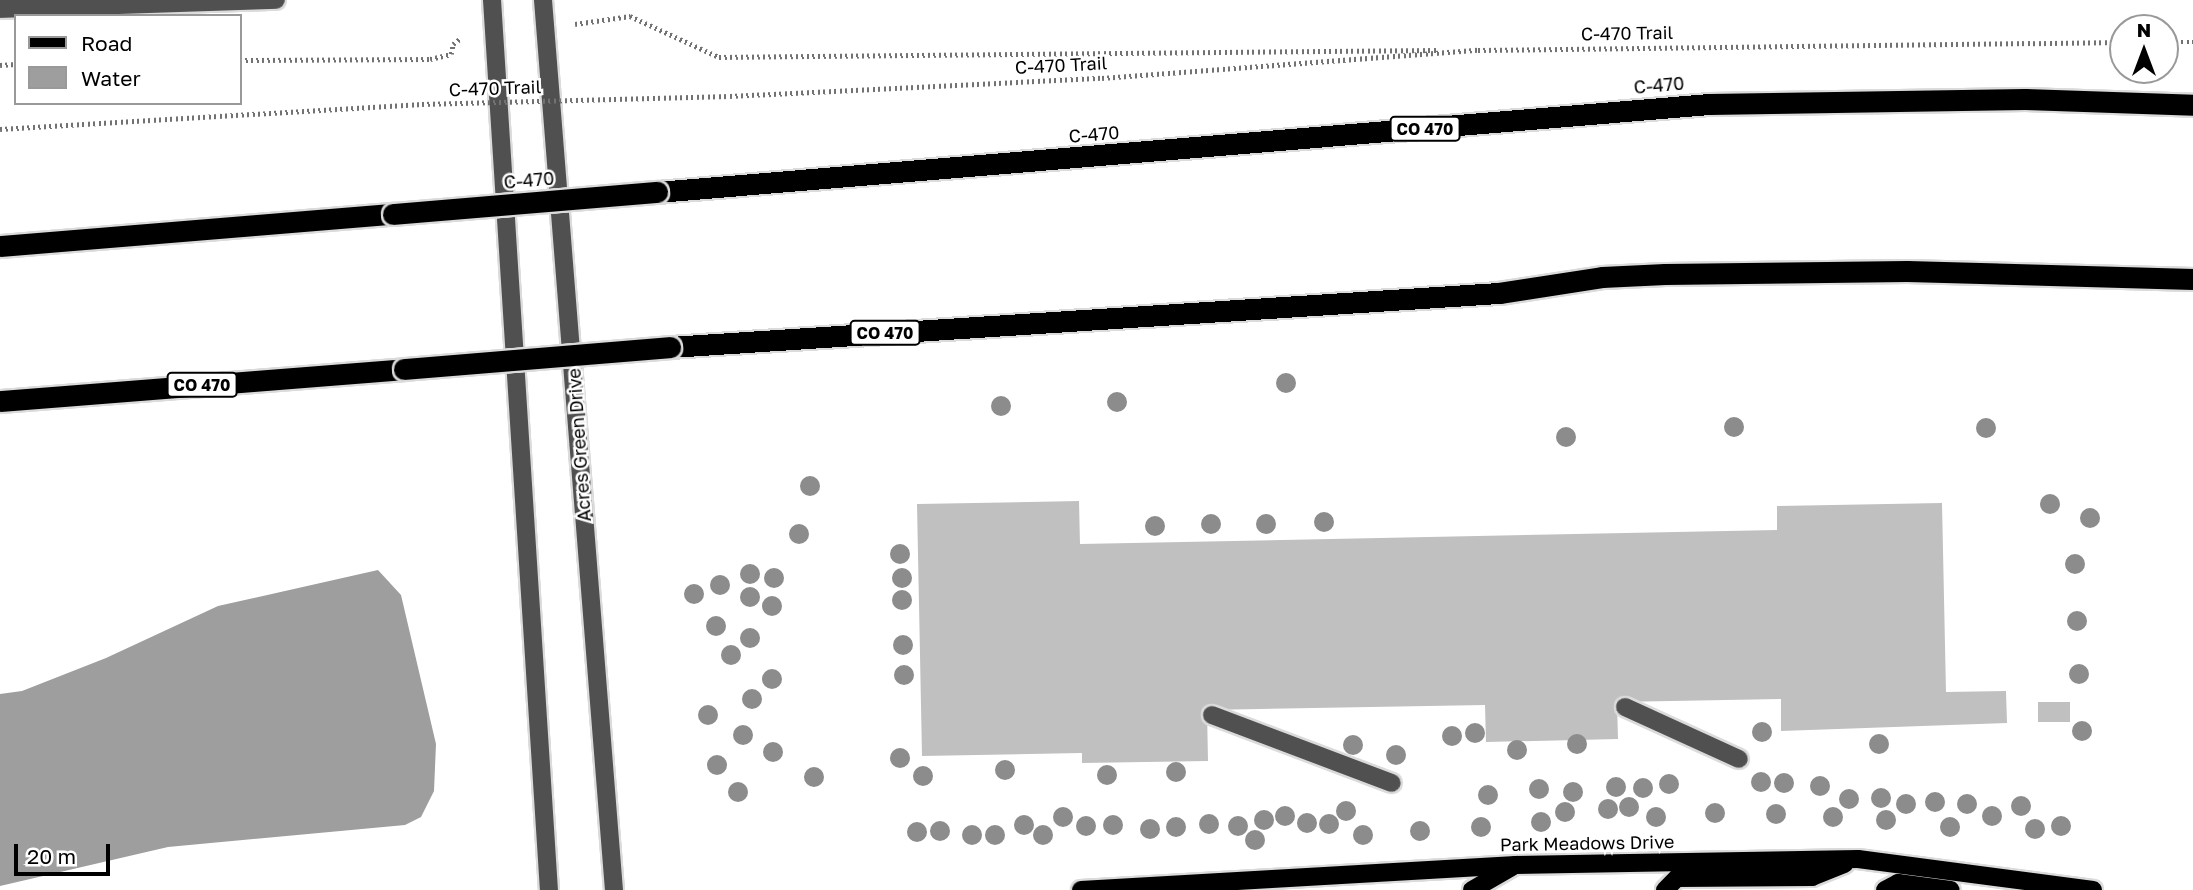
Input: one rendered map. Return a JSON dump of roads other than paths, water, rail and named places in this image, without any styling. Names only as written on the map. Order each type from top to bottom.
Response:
[{"type":"highway","name":"C-470","points":[[0,246],[1709,104],[2025,99],[2193,105]]},
{"type":"highway","name":"CO 470","points":[[0,401],[670,347],[1486,294],[1602,277],[1919,271],[2193,279]]},
{"type":"main road","name":"Park Meadows Drive","points":[[1081,890],[1250,886],[1515,865],[1858,859],[1950,867],[2093,890]]},
{"type":"main road","points":[[1665,890],[1677,878],[1812,877],[1858,859]]},
{"type":"main road","points":[[1472,890],[1515,865]]},
{"type":"main road","points":[[1885,890],[1898,883],[1951,890]]},
{"type":"street","points":[[0,9],[276,0]]},
{"type":"street","points":[[492,0],[549,890]]},
{"type":"street","name":"Acres Green Drive","points":[[543,0],[614,890]]},
{"type":"street","points":[[1625,707],[1739,759]]},
{"type":"street","points":[[1212,715],[1392,783]]},
{"type":"water","points":[[378,570],[401,595],[436,744],[434,791],[421,817],[405,825],[168,847],[0,886],[0,694],[22,691],[106,658],[218,606]]}]
